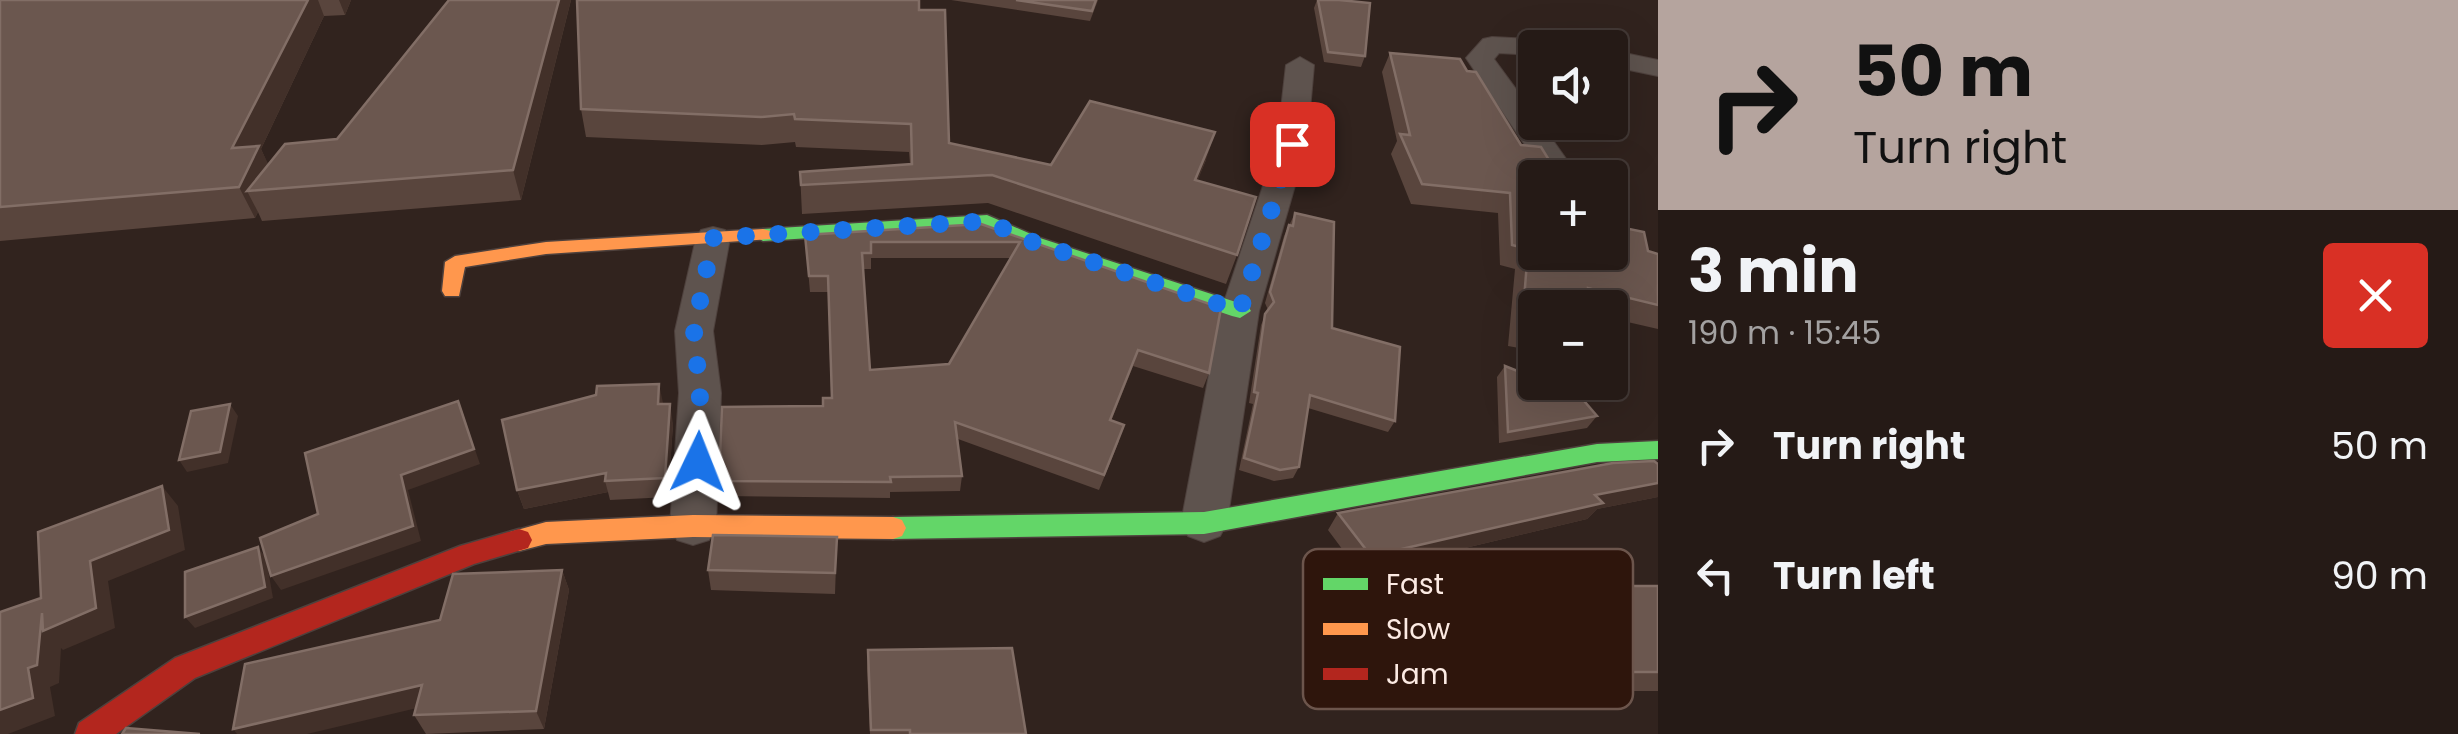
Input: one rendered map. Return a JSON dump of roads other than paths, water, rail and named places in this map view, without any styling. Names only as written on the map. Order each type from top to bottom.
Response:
[{"type":"street","points":[[1518,46],[1492,45],[1480,58],[1518,113]]},
{"type":"street","points":[[1628,62],[1658,68]]},
{"type":"street","points":[[1204,523],[1240,311],[1292,144],[1300,66]]},
{"type":"street","points":[[452,291],[456,262],[546,248],[987,221],[1033,242],[1240,311]]},
{"type":"street","points":[[693,526],[700,394],[694,331],[713,238]]},
{"type":"street","points":[[90,734],[185,668],[469,554],[546,533],[693,526],[1029,529],[1204,523],[1597,454],[1658,450]]}]
